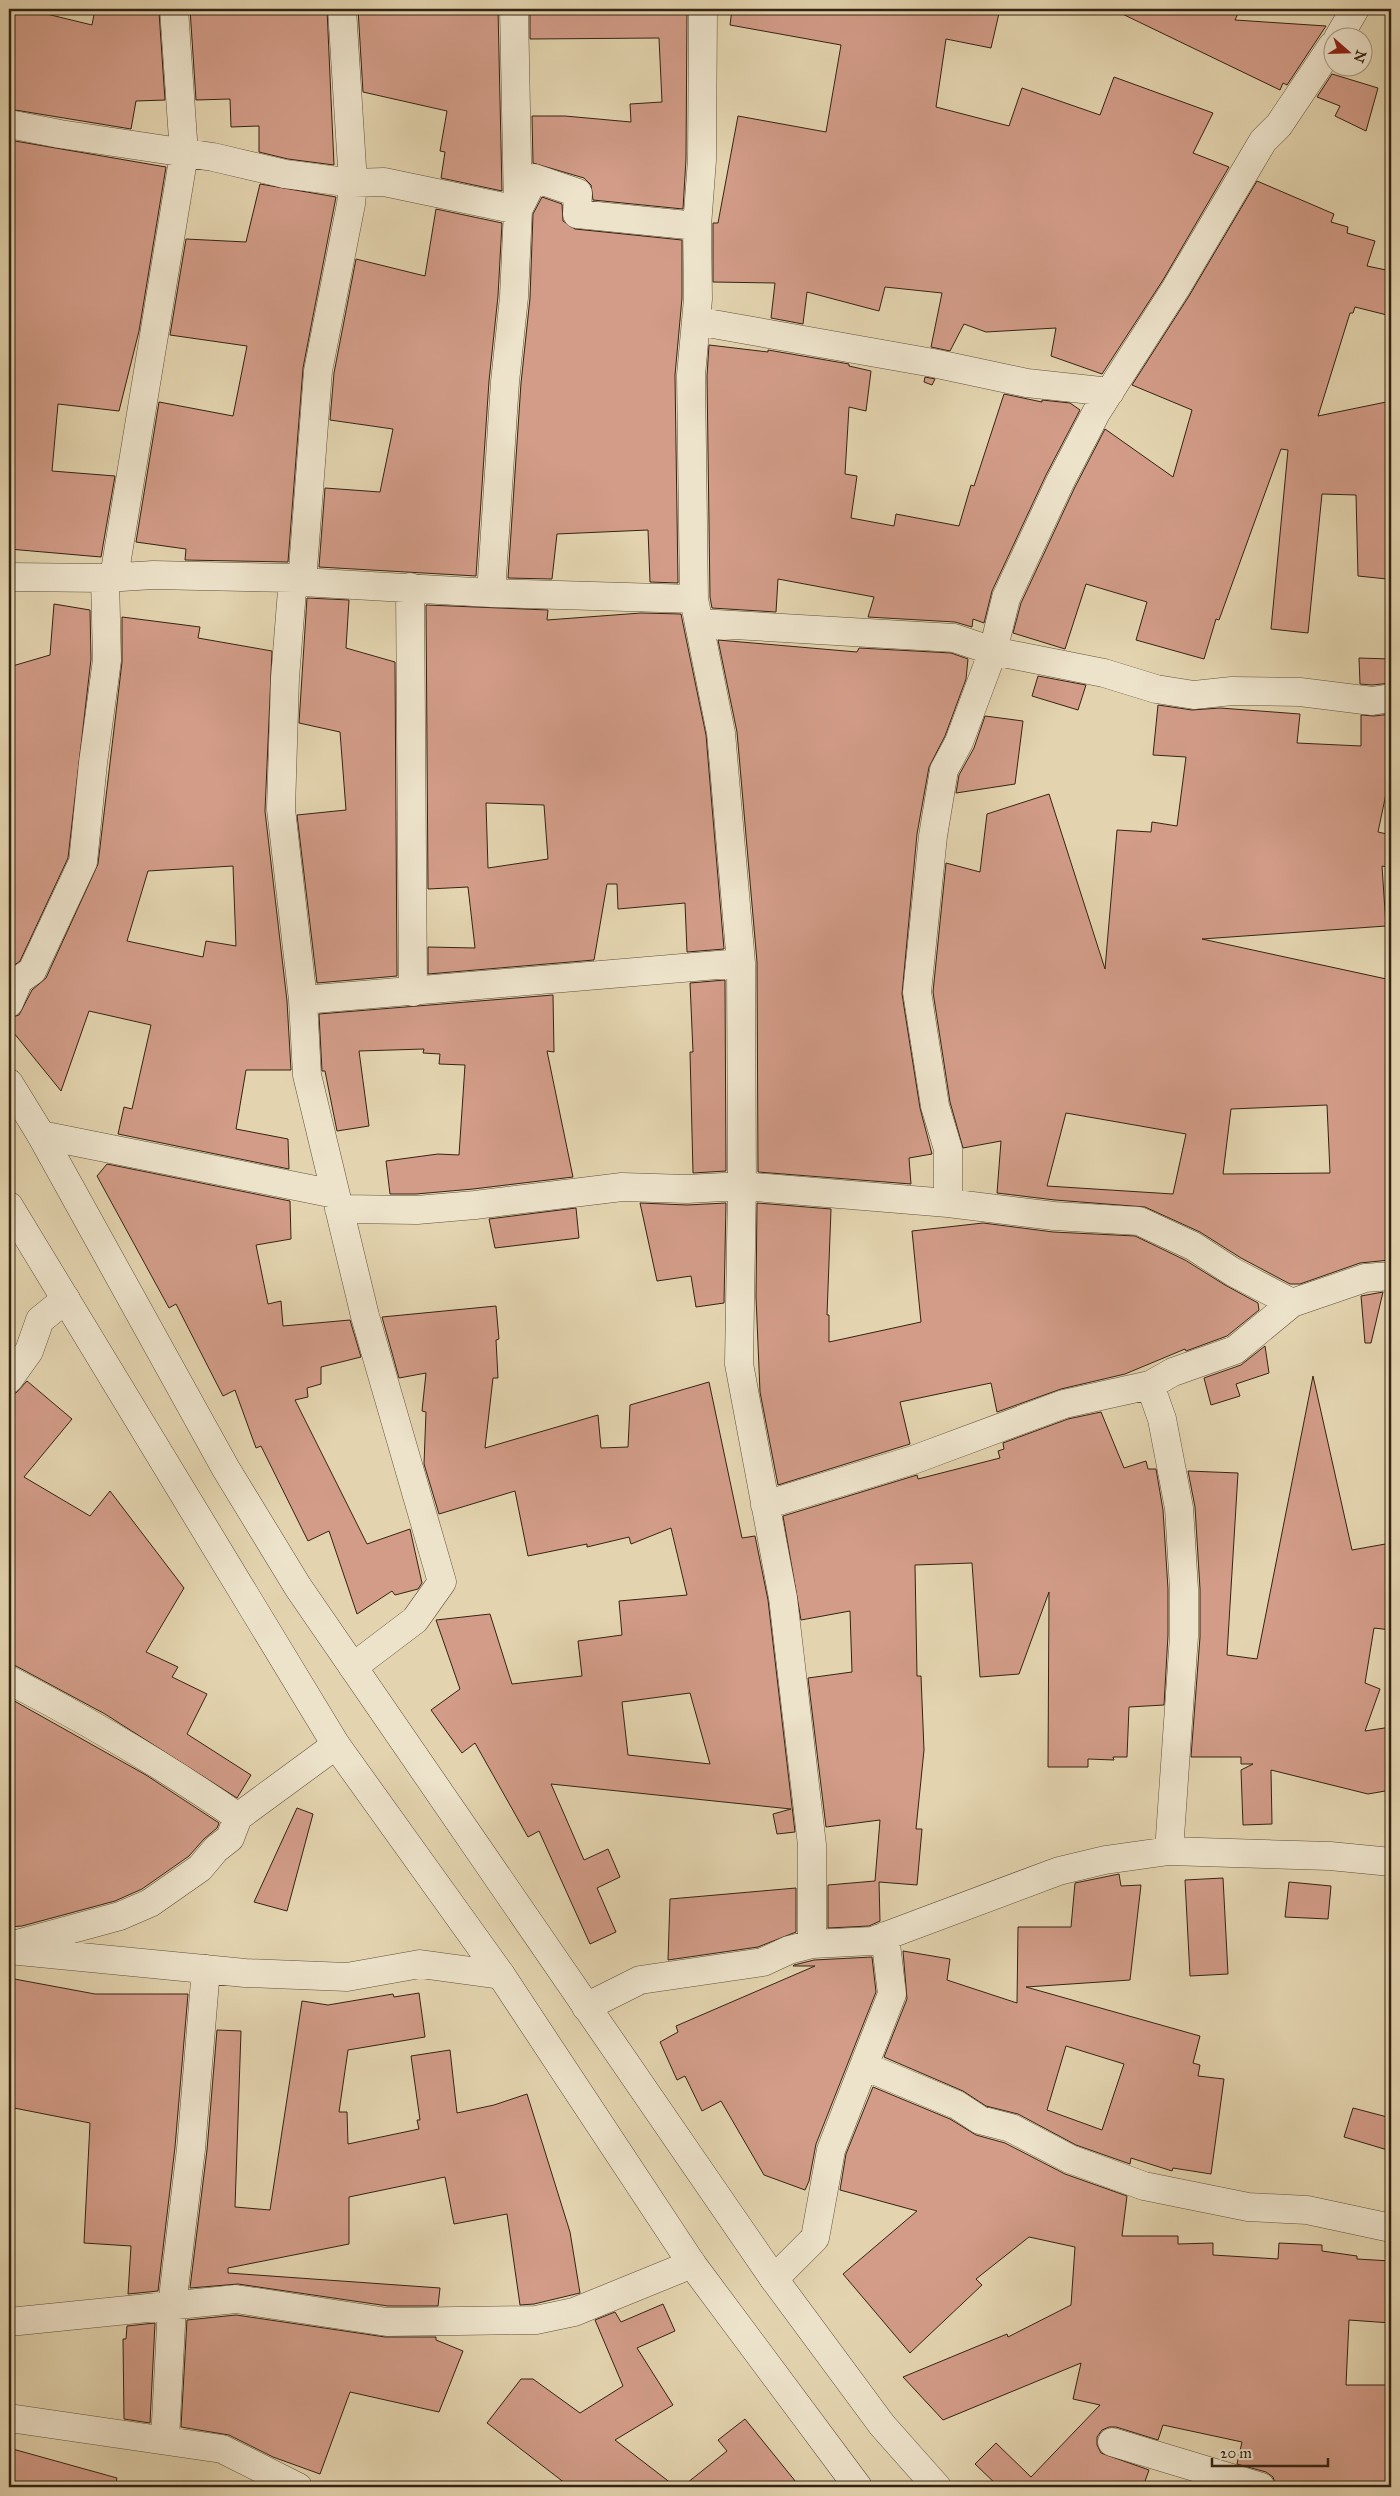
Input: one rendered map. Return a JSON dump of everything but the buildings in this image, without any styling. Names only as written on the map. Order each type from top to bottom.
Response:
[{"type":"street","points":[[9,1003],[19,980],[32,971],[83,862],[93,763],[107,660],[110,578],[184,154],[174,9]]},
{"type":"street","points":[[342,9],[353,183],[351,204],[318,371],[285,678],[281,809],[303,1000],[307,1075],[365,1316],[442,1582],[415,1620],[353,1667]]},
{"type":"street","points":[[491,593],[505,382],[514,297],[518,210],[514,9]]},
{"type":"street","points":[[703,9],[702,160],[692,375],[697,611],[721,733],[741,963],[742,1186],[739,1364],[784,1598],[812,1845],[812,1944]]},
{"type":"street","points":[[1344,28],[1355,9]]},
{"type":"street","points":[[948,1203],[948,1149],[935,1106],[917,992],[933,836],[944,770],[959,742],[993,651],[1006,598],[1060,482],[1110,392],[1176,288],[1263,141],[1279,125],[1322,61]]},
{"type":"street","points":[[9,124],[184,154],[213,157],[285,174],[353,183],[384,182],[518,210]]},
{"type":"street","points":[[518,210],[534,178],[578,193],[577,214],[698,226]]},
{"type":"street","points":[[696,321],[933,363],[1027,383],[1110,392]]},
{"type":"street","points":[[9,577],[110,578],[153,575],[297,580],[491,593],[697,611],[954,638],[993,651],[1104,673],[1156,689],[1194,695],[1232,691],[1300,692],[1372,701],[1391,698]]},
{"type":"street","points":[[410,587],[413,992]]},
{"type":"street","points":[[303,1000],[741,963]]},
{"type":"street","points":[[9,1082],[41,1135],[226,1469],[298,1588],[774,2279],[882,2425],[937,2487]]},
{"type":"street","points":[[41,1135],[337,1202],[416,1210],[475,1205],[622,1187],[687,1189],[742,1186],[948,1203],[1054,1216],[1138,1221],[1193,1246],[1233,1272],[1292,1303]]},
{"type":"street","points":[[9,1206],[336,1745],[501,1974],[692,2264],[858,2487]]},
{"type":"street","points":[[765,1505],[913,1460],[1064,1404],[1150,1385],[1173,1372],[1235,1350],[1292,1303],[1365,1278],[1391,1276]]},
{"type":"street","points":[[9,1379],[29,1351],[40,1320],[66,1299]]},
{"type":"street","points":[[1150,1385],[1162,1419],[1179,1508],[1184,1589],[1184,1636],[1169,1851]]},
{"type":"street","points":[[9,1680],[85,1720],[189,1783],[238,1817]]},
{"type":"street","points":[[9,1948],[120,1916],[150,1903],[200,1868],[216,1849],[230,1838],[238,1817],[336,1745]]},
{"type":"street","points":[[586,2008],[640,1980],[763,1962],[789,1950],[812,1944],[872,1941],[1059,1871],[1105,1860],[1169,1851],[1321,1855],[1391,1862]]},
{"type":"street","points":[[774,2279],[815,2238],[831,2150],[892,1994],[885,1936]]},
{"type":"street","points":[[9,1948],[206,1969],[347,1977],[420,1964],[501,1974]]},
{"type":"street","points":[[165,2440],[172,2306],[191,2149],[206,1969]]},
{"type":"street","points":[[864,2066],[957,2105],[980,2120],[1011,2128],[1070,2159],[1144,2186],[1248,2207],[1307,2210],[1391,2228]]},
{"type":"street","points":[[9,2322],[236,2299],[386,2322],[536,2320],[574,2312],[692,2264]]},
{"type":"street","points":[[9,2418],[222,2449],[298,2487]]},
{"type":"street","points":[[1112,2442],[1261,2487]]}]
